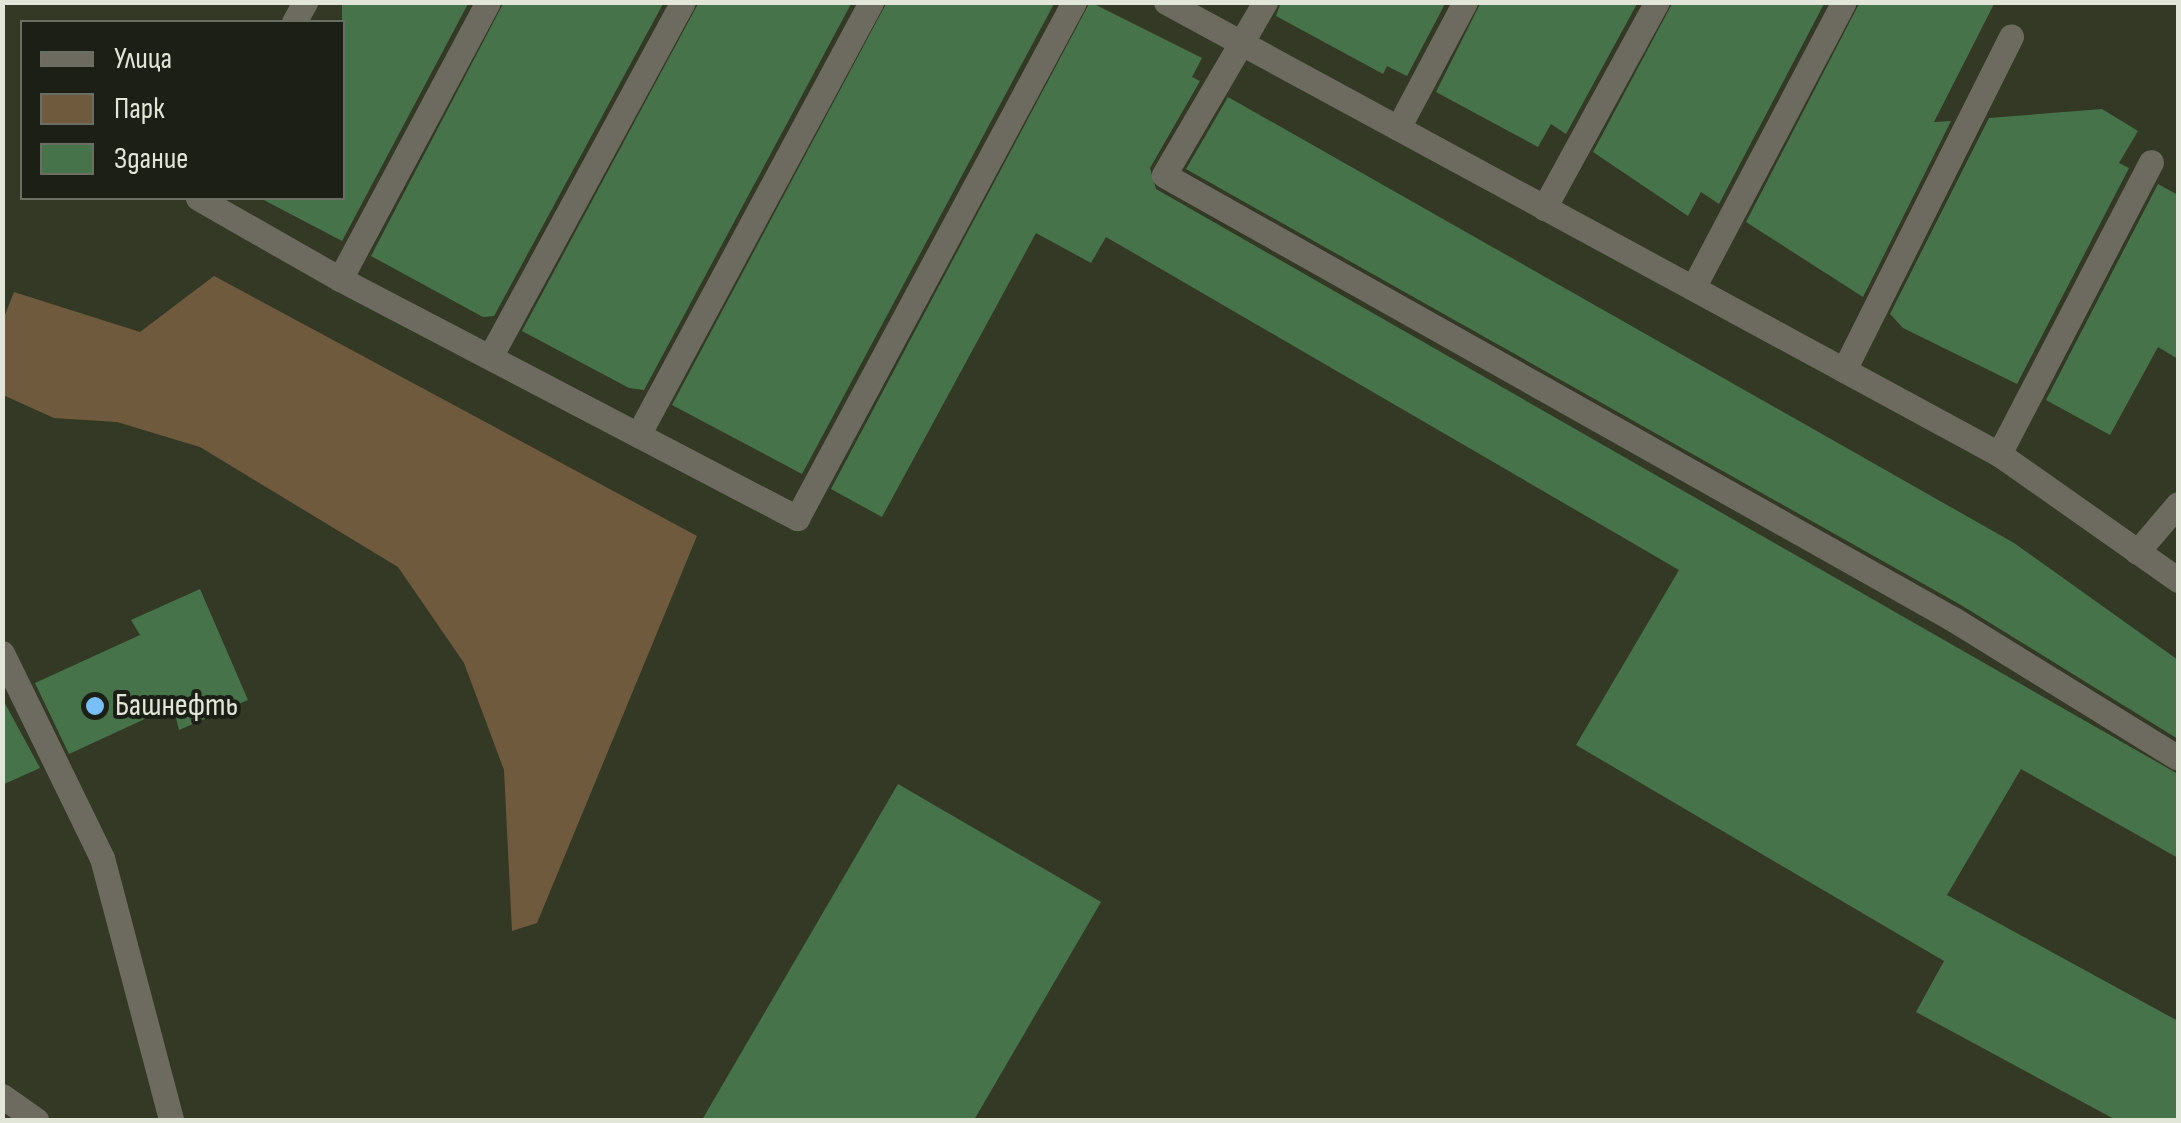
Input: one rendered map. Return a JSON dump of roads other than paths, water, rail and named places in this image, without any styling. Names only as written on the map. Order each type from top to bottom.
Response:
[{"type":"street","points":[[340,279],[488,2]]},
{"type":"street","points":[[490,357],[682,2]]},
{"type":"street","points":[[638,435],[871,2]]},
{"type":"street","points":[[202,200],[340,279],[797,518],[1074,2]]},
{"type":"street","points":[[1166,2],[2000,454],[2178,580]]},
{"type":"street","points":[[1265,2],[1164,175],[1953,619],[2178,758]]},
{"type":"street","points":[[1398,128],[1464,2]]},
{"type":"street","points":[[1544,208],[1656,2]]},
{"type":"street","points":[[1693,288],[1844,2]]},
{"type":"street","points":[[1844,370],[2011,37]]},
{"type":"street","points":[[2000,454],[2151,162]]},
{"type":"street","points":[[2137,552],[2178,504]]},
{"type":"street","points":[[2,654],[102,858],[171,1120]]},
{"type":"street","points":[[2,1096],[36,1120]]},
{"type":"place","name":"Башнефть","points":[[95,706]]}]
